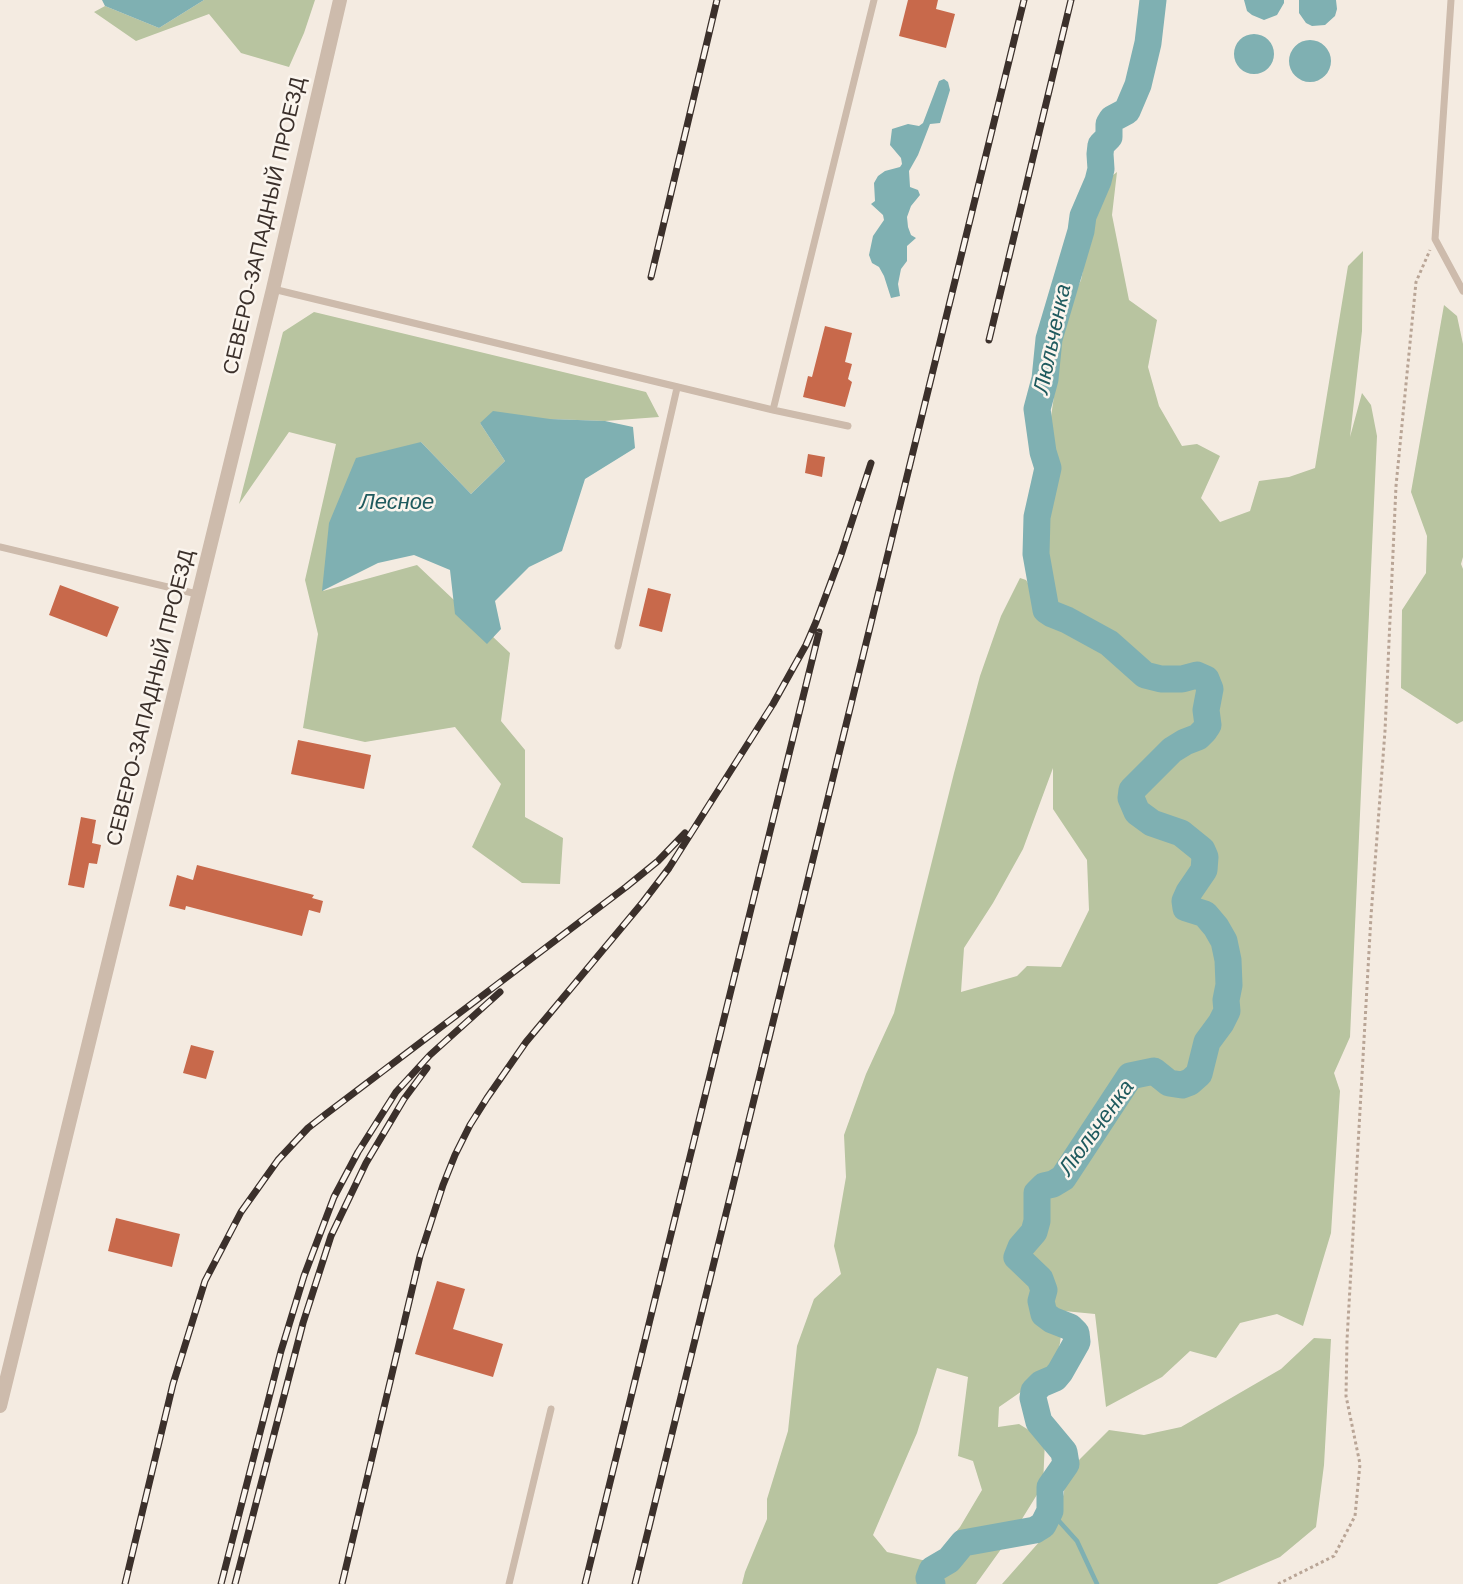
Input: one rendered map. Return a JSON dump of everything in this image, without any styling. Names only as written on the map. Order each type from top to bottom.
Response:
[{"type":"street","name":"СЕВЕРО-ЗАПАДНЫЙ ПРОЕЗД","points":[[0,1406],[273,289],[339,0]]},
{"type":"lane","points":[[772,410],[874,0]]},
{"type":"lane","points":[[1451,0],[1436,239],[1463,291]]},
{"type":"lane","points":[[273,289],[772,410],[848,426]]},
{"type":"lane","points":[[618,646],[677,387]]},
{"type":"lane","points":[[0,547],[197,594]]},
{"type":"lane","points":[[509,1584],[551,1409]]},
{"type":"path","points":[[1278,1584],[1334,1556],[1354,1516],[1360,1464],[1346,1396],[1347,1340],[1371,916],[1385,731],[1396,486],[1416,282],[1436,239]]},
{"type":"green space","points":[[204,0],[315,0],[289,67],[241,53],[209,14],[136,41],[94,12],[105,6],[159,28]]},
{"type":"green space","points":[[1117,172],[1112,215],[1129,300],[1157,320],[1148,367],[1159,406],[1182,446],[1197,444],[1220,456],[1201,498],[1220,522],[1250,511],[1259,481],[1289,477],[1315,468],[1348,266],[1363,251],[1362,331],[1350,437],[1362,393],[1371,405],[1377,436],[1350,1037],[1334,1073],[1340,1091],[1331,1233],[1303,1326],[1277,1314],[1240,1323],[1216,1358],[1190,1351],[1162,1377],[1106,1407],[1095,1314],[1064,1311],[1060,1343],[1050,1382],[1025,1389],[999,1407],[998,1427],[1019,1424],[1045,1440],[1043,1485],[1017,1527],[976,1584],[742,1584],[767,1519],[767,1499],[788,1431],[797,1346],[814,1299],[841,1274],[834,1246],[846,1177],[844,1135],[866,1074],[894,1013],[980,676],[1001,616],[1020,578],[1026,580],[1039,600],[1046,597],[1051,586],[1047,531],[1051,417],[1066,312],[1081,280],[1103,183]],"holes":[[[1053,768],[1053,809],[1087,860],[1089,910],[1061,967],[1027,966],[1017,976],[961,992],[964,948],[993,903],[1023,849]],[[937,1368],[968,1377],[958,1456],[973,1461],[982,1490],[960,1527],[931,1562],[887,1552],[873,1535],[917,1433]]]},
{"type":"green space","points":[[1444,305],[1457,316],[1463,344],[1463,557],[1461,564],[1463,569],[1463,721],[1457,724],[1401,688],[1402,610],[1426,573],[1427,536],[1411,492]]},
{"type":"green space","points":[[314,312],[646,392],[659,417],[605,421],[550,419],[480,423],[505,461],[471,494],[421,442],[323,591],[417,565],[510,653],[501,721],[525,750],[525,817],[563,838],[560,884],[522,883],[472,847],[501,784],[455,727],[365,742],[303,728],[318,634],[305,580],[336,444],[289,432],[239,504],[283,332]]},
{"type":"green space","points":[[1314,1338],[1331,1339],[1324,1465],[1316,1527],[1280,1557],[1217,1584],[1002,1584],[1048,1532],[1058,1513],[1064,1493],[1065,1474],[1109,1430],[1144,1435],[1181,1427],[1281,1369]]},
{"type":"water","points":[[102,0],[204,0],[159,28],[105,6]]},
{"type":"water","points":[[1244,0],[1284,0],[1284,3],[1277,15],[1264,20],[1247,11]]},
{"type":"water","points":[[1299,0],[1336,0],[1335,16],[1325,25],[1312,26],[1306,23],[1299,13]]},
{"type":"water","points":[[1254,34],[1262,35],[1268,40],[1273,46],[1273,62],[1268,68],[1262,73],[1254,74],[1246,73],[1240,68],[1235,62],[1234,54],[1235,46],[1240,40],[1246,35]]},
{"type":"water","points":[[1310,40],[1325,46],[1331,61],[1325,76],[1310,82],[1295,76],[1289,61],[1295,46]]},
{"type":"water","points":[[944,79],[948,82],[950,90],[940,123],[930,124],[909,171],[910,187],[918,190],[920,195],[911,206],[907,217],[911,235],[916,238],[907,246],[907,261],[901,269],[898,284],[900,296],[891,298],[884,276],[879,267],[872,263],[869,255],[873,236],[884,220],[883,215],[871,204],[875,201],[874,183],[885,171],[900,167],[902,164],[901,158],[890,145],[892,129],[908,124],[919,126],[923,123],[939,81]]},
{"type":"water","name":"Лесное","points":[[493,411],[550,419],[605,421],[633,427],[635,448],[585,479],[562,551],[529,567],[495,601],[501,629],[487,644],[455,614],[450,570],[414,555],[378,563],[322,591],[329,523],[356,458],[421,442],[471,494],[505,461],[480,423]]},
{"type":"building","points":[[908,0],[938,0],[936,9],[955,14],[946,48],[899,36]]},
{"type":"building","points":[[825,326],[852,333],[845,362],[852,364],[848,379],[852,382],[845,407],[803,397],[808,376],[812,377]]},
{"type":"building","points":[[808,454],[825,457],[822,477],[805,473]]},
{"type":"building","points":[[60,585],[119,607],[107,637],[49,615]]},
{"type":"building","points":[[648,588],[671,594],[662,632],[639,626]]},
{"type":"building","points":[[298,740],[371,755],[364,789],[291,774]]},
{"type":"building","points":[[81,817],[96,820],[92,843],[101,845],[97,864],[89,863],[84,888],[68,885]]},
{"type":"building","points":[[197,865],[314,895],[312,898],[323,901],[320,913],[309,910],[302,936],[186,906],[185,910],[169,906],[177,875],[193,880]]},
{"type":"building","points":[[191,1045],[214,1051],[206,1079],[183,1073]]},
{"type":"building","points":[[116,1218],[180,1234],[172,1267],[108,1251]]},
{"type":"building","points":[[437,1281],[465,1289],[453,1329],[503,1344],[493,1377],[415,1354]]},
{"type":"waterway","name":"Люльченка","points":[[932,1584],[929,1578],[932,1570],[949,1560],[963,1543],[1035,1530],[1043,1525],[1050,1511],[1050,1487],[1066,1464],[1064,1452],[1039,1422],[1033,1398],[1034,1391],[1041,1384],[1055,1378],[1060,1372],[1077,1342],[1076,1333],[1070,1327],[1044,1314],[1041,1301],[1044,1290],[1040,1279],[1017,1257],[1021,1247],[1034,1232],[1037,1221],[1037,1193],[1044,1186],[1063,1178],[1130,1076],[1154,1071],[1169,1083],[1182,1085],[1190,1082],[1199,1074],[1207,1042],[1227,1011],[1228,960],[1224,941],[1205,914],[1186,908],[1185,901],[1189,892],[1204,870],[1205,857],[1202,850],[1181,833],[1152,823],[1137,812],[1131,798],[1132,790],[1172,750],[1198,737],[1208,725],[1206,710],[1210,689],[1206,679],[1197,675],[1182,679],[1161,679],[1145,675],[1109,643],[1046,610],[1036,554],[1037,517],[1048,468],[1043,452],[1037,409],[1045,379],[1049,339],[1081,231],[1083,216],[1098,181],[1101,169],[1101,145],[1109,137],[1109,124],[1112,119],[1127,111],[1138,85],[1148,43],[1153,0]]},
{"type":"waterway","points":[[1050,1511],[1077,1541],[1097,1584]]},
{"type":"railway","points":[[651,277],[717,0]]},
{"type":"railway","points":[[635,1584],[1024,0]]},
{"type":"railway","points":[[989,340],[1071,0]]},
{"type":"railway","points":[[342,1584],[420,1256],[455,1155],[470,1125],[526,1042],[669,868],[773,704],[806,645],[816,622],[871,463]]},
{"type":"railway","points":[[585,1584],[819,632]]},
{"type":"railway","points":[[125,1584],[173,1384],[205,1281],[241,1212],[278,1160],[308,1128],[626,887],[658,861],[685,833]]},
{"type":"railway","points":[[221,1584],[281,1351],[304,1276],[334,1197],[358,1152],[396,1092],[430,1055],[500,992]]},
{"type":"railway","points":[[235,1584],[303,1323],[331,1236],[366,1163],[404,1099],[427,1068]]}]
